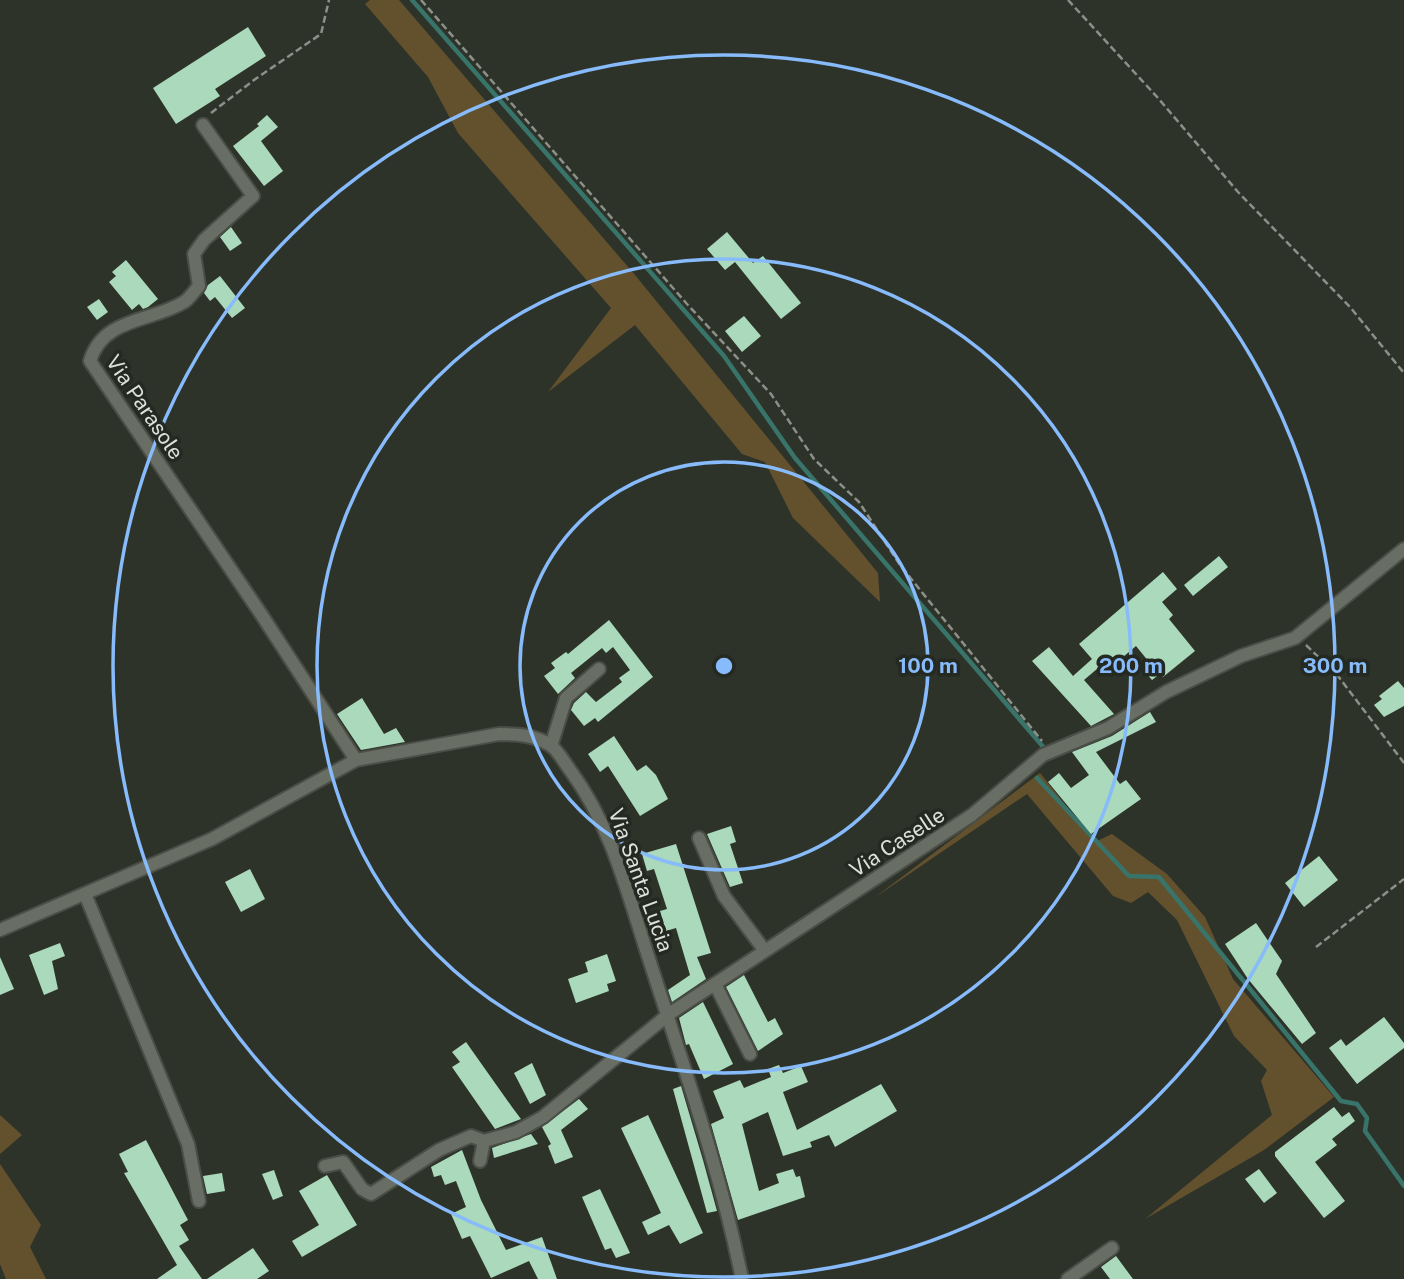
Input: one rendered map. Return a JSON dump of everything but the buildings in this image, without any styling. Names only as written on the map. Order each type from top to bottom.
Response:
[{"type":"street","name":"Via Parasole","points":[[202,124],[253,196],[204,240],[194,254],[199,286],[186,301],[162,312],[137,317],[110,333],[93,348],[90,362],[261,614],[356,760]]},
{"type":"street","points":[[1295,638],[1404,549]]},
{"type":"street","name":"Via Caselle","points":[[326,1166],[343,1162],[362,1189],[371,1194],[439,1150],[471,1136],[484,1141],[516,1132],[543,1117],[668,1014],[972,815],[1047,753],[1108,728],[1166,692],[1241,656],[1295,638]]},
{"type":"street","points":[[0,930],[212,839],[356,760],[499,734],[523,733],[551,746],[566,698],[599,669]]},
{"type":"street","name":"Via Santa Lucia","points":[[551,746],[589,797],[608,835],[709,1144],[742,1279]]},
{"type":"street","points":[[699,838],[724,896],[765,951]]},
{"type":"street","points":[[85,894],[188,1144],[199,1201]]},
{"type":"street","points":[[715,984],[750,1054]]},
{"type":"street","points":[[480,1161],[484,1141]]},
{"type":"street","points":[[1068,1279],[1112,1248]]},
{"type":"path","points":[[202,124],[213,110],[321,34],[329,0]]},
{"type":"path","points":[[421,0],[687,304],[771,394],[814,458],[859,502],[900,565],[1047,753]]},
{"type":"path","points":[[1068,0],[1158,98],[1238,192],[1350,307],[1404,373]]},
{"type":"path","points":[[1295,638],[1320,655],[1404,763]]},
{"type":"path","points":[[1316,947],[1404,878]]},
{"type":"shaded area","points":[[370,0],[399,0],[635,275],[878,573],[880,602],[793,518],[765,462],[742,454],[635,325],[548,392],[611,308],[458,133],[428,77],[365,4]]},
{"type":"shaded area","points":[[1040,773],[1095,842],[1112,834],[1167,874],[1205,917],[1233,979],[1334,1097],[1264,1150],[1145,1219],[1272,1115],[1261,1081],[1267,1070],[1234,1036],[1177,920],[1148,892],[1131,903],[1113,896],[1027,794],[874,898]]},
{"type":"shaded area","points":[[0,1115],[22,1135],[0,1154]]},
{"type":"shaded area","points":[[0,1164],[41,1225],[30,1247],[46,1279],[6,1279],[0,1264]]},
{"type":"waterway","points":[[412,0],[724,356],[795,458],[1045,749]]},
{"type":"waterway","points":[[1037,778],[1129,876],[1159,877],[1341,1101],[1357,1104],[1367,1118],[1365,1131],[1404,1186]]}]
